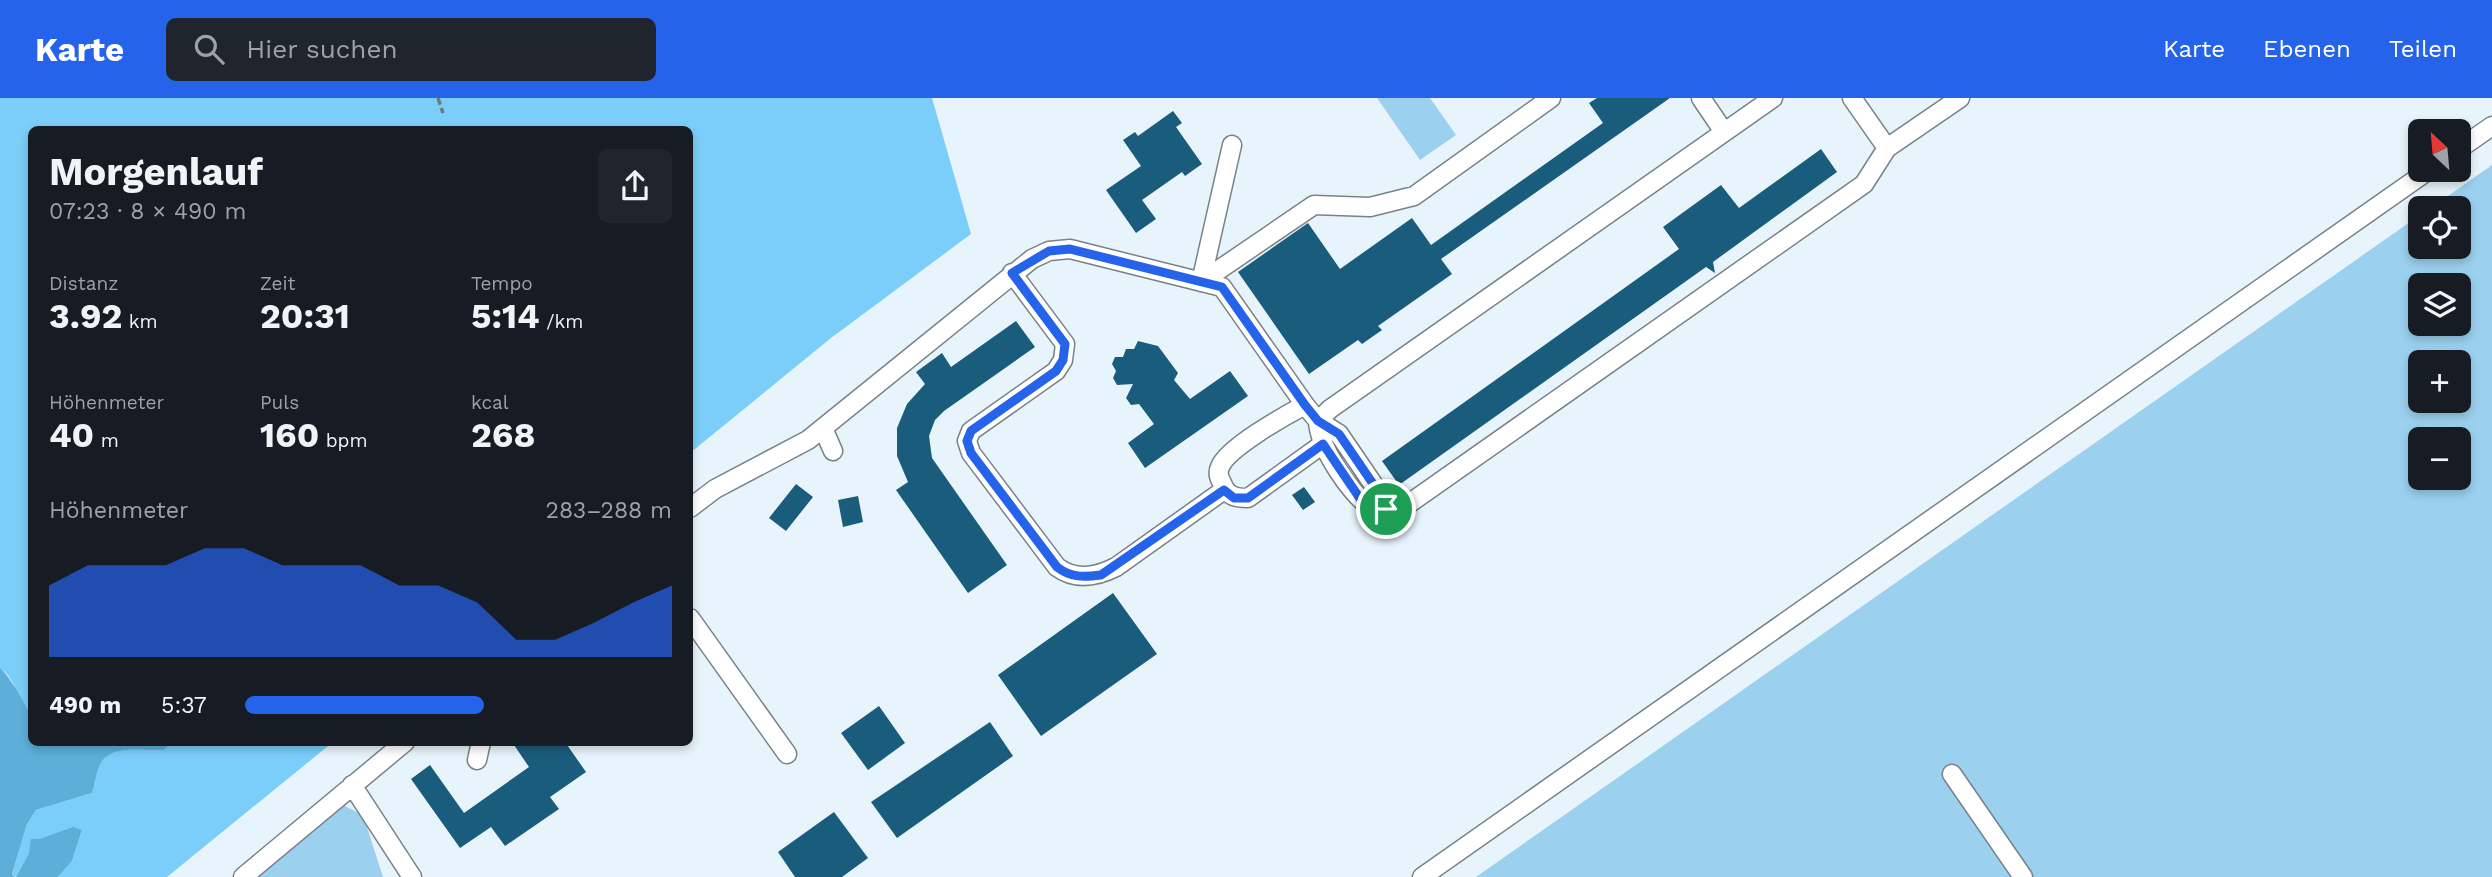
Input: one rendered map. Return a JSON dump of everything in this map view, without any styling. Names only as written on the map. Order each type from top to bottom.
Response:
[{"type":"lane","points":[[1201,282],[1314,205],[1370,207],[1414,196],[1551,98]]},
{"type":"lane","points":[[1700,98],[1724,132]]},
{"type":"lane","points":[[1318,421],[1331,409],[1773,98]]},
{"type":"lane","points":[[1852,98],[1887,148]]},
{"type":"lane","points":[[1318,421],[1323,444],[1363,503],[1375,511],[1407,505],[1864,184],[1887,148],[1960,98]]},
{"type":"lane","points":[[2471,141],[2492,126]]},
{"type":"lane","points":[[1201,282],[1232,145]]},
{"type":"lane","points":[[1422,877],[2412,182]]},
{"type":"lane","points":[[693,506],[715,489],[808,440],[1012,273],[1049,251],[1070,249],[1222,287],[1305,405],[1318,421],[1339,434],[1382,497],[1386,509]]},
{"type":"lane","points":[[1012,273],[1065,344],[1063,360],[1056,371],[971,431],[967,441],[971,453],[1057,567],[1066,574],[1082,577],[1101,575],[1224,490]]},
{"type":"lane","points":[[1305,405],[1236,450],[1220,466],[1218,475],[1224,490],[1234,498],[1248,498],[1323,444]]},
{"type":"lane","points":[[823,428],[833,451]]},
{"type":"lane","points":[[693,622],[787,754]]},
{"type":"lane","points":[[243,877],[400,746]]},
{"type":"lane","points":[[1952,774],[2024,877]]},
{"type":"lane","points":[[352,785],[412,877]]},
{"type":"path","points":[[438,98],[443,113]]},
{"type":"shaded area","points":[[0,98],[932,98],[971,234],[831,338],[693,451],[693,126],[28,126],[28,713],[10,679],[0,668]]},
{"type":"shaded area","points":[[1377,98],[1430,98],[1456,135],[1420,160]]},
{"type":"shaded area","points":[[2492,165],[2492,877],[1476,877],[2408,223],[2408,259],[2471,259],[2471,196],[2448,196]]},
{"type":"shaded area","points":[[0,668],[13,684],[28,711],[28,746],[168,746],[164,750],[129,750],[112,754],[100,765],[92,793],[36,810],[27,824],[12,874],[15,877],[0,877]]},
{"type":"shaded area","points":[[167,746],[328,746],[167,877],[58,877],[72,861],[82,830],[29,853],[16,877],[12,874],[27,824],[36,810],[92,793],[100,765],[112,754],[128,750],[163,750]]},
{"type":"shaded area","points":[[343,805],[363,815],[383,877],[257,877]]},
{"type":"shaded area","points":[[73,827],[82,830],[72,861],[58,877],[16,877],[29,853],[31,839],[40,839]]},
{"type":"building","points":[[1597,98],[1670,98],[1441,259],[1452,274],[1378,326],[1382,330],[1362,344],[1358,340],[1309,374],[1238,272],[1308,223],[1340,269],[1412,218],[1431,245],[1603,123],[1589,103]]},
{"type":"building","points":[[1173,111],[1182,123],[1176,127],[1202,164],[1185,176],[1182,172],[1142,200],[1156,219],[1136,233],[1106,190],[1141,166],[1123,140],[1135,132],[1138,136]]},
{"type":"building","points":[[1821,149],[1837,172],[1713,262],[1715,273],[1706,267],[1399,485],[1382,461],[1679,249],[1663,227],[1721,185],[1739,208]]},
{"type":"building","points":[[1016,321],[1035,347],[944,411],[935,420],[929,436],[932,458],[1007,565],[968,593],[896,490],[908,482],[897,456],[897,428],[907,404],[925,384],[916,372],[942,353],[951,367]]},
{"type":"building","points":[[1138,341],[1158,346],[1178,373],[1174,380],[1190,399],[1230,371],[1248,396],[1145,468],[1128,443],[1154,424],[1139,404],[1131,405],[1126,398],[1133,384],[1117,385],[1113,378],[1116,371],[1112,364],[1115,357],[1123,357],[1126,349],[1134,349]]},
{"type":"building","points":[[796,484],[813,497],[786,531],[769,518]]},
{"type":"building","points":[[1304,487],[1315,502],[1303,510],[1292,495]]},
{"type":"building","points":[[858,496],[863,522],[843,527],[838,500]]},
{"type":"building","points":[[1113,593],[1157,654],[1041,736],[998,675]]},
{"type":"building","points":[[879,706],[905,743],[868,770],[841,733]]},
{"type":"building","points":[[990,722],[1013,756],[897,838],[871,802]]},
{"type":"building","points":[[515,746],[568,746],[586,772],[550,797],[559,809],[505,846],[491,827],[460,848],[411,779],[430,765],[464,813],[529,767]]},
{"type":"building","points":[[834,812],[868,858],[842,877],[795,877],[778,852]]},
{"type":"route","points":[[1070,249],[1222,287],[1295,393],[1318,421],[1339,434],[1382,497],[1386,509],[1375,511],[1363,503],[1323,444],[1306,459],[1248,498],[1234,498],[1224,490],[1101,575],[1082,577],[1066,574],[1057,567],[971,453],[967,441],[971,431],[984,420],[1056,371],[1063,360],[1065,344],[1012,273],[1031,259],[1049,251],[1070,249]]}]
